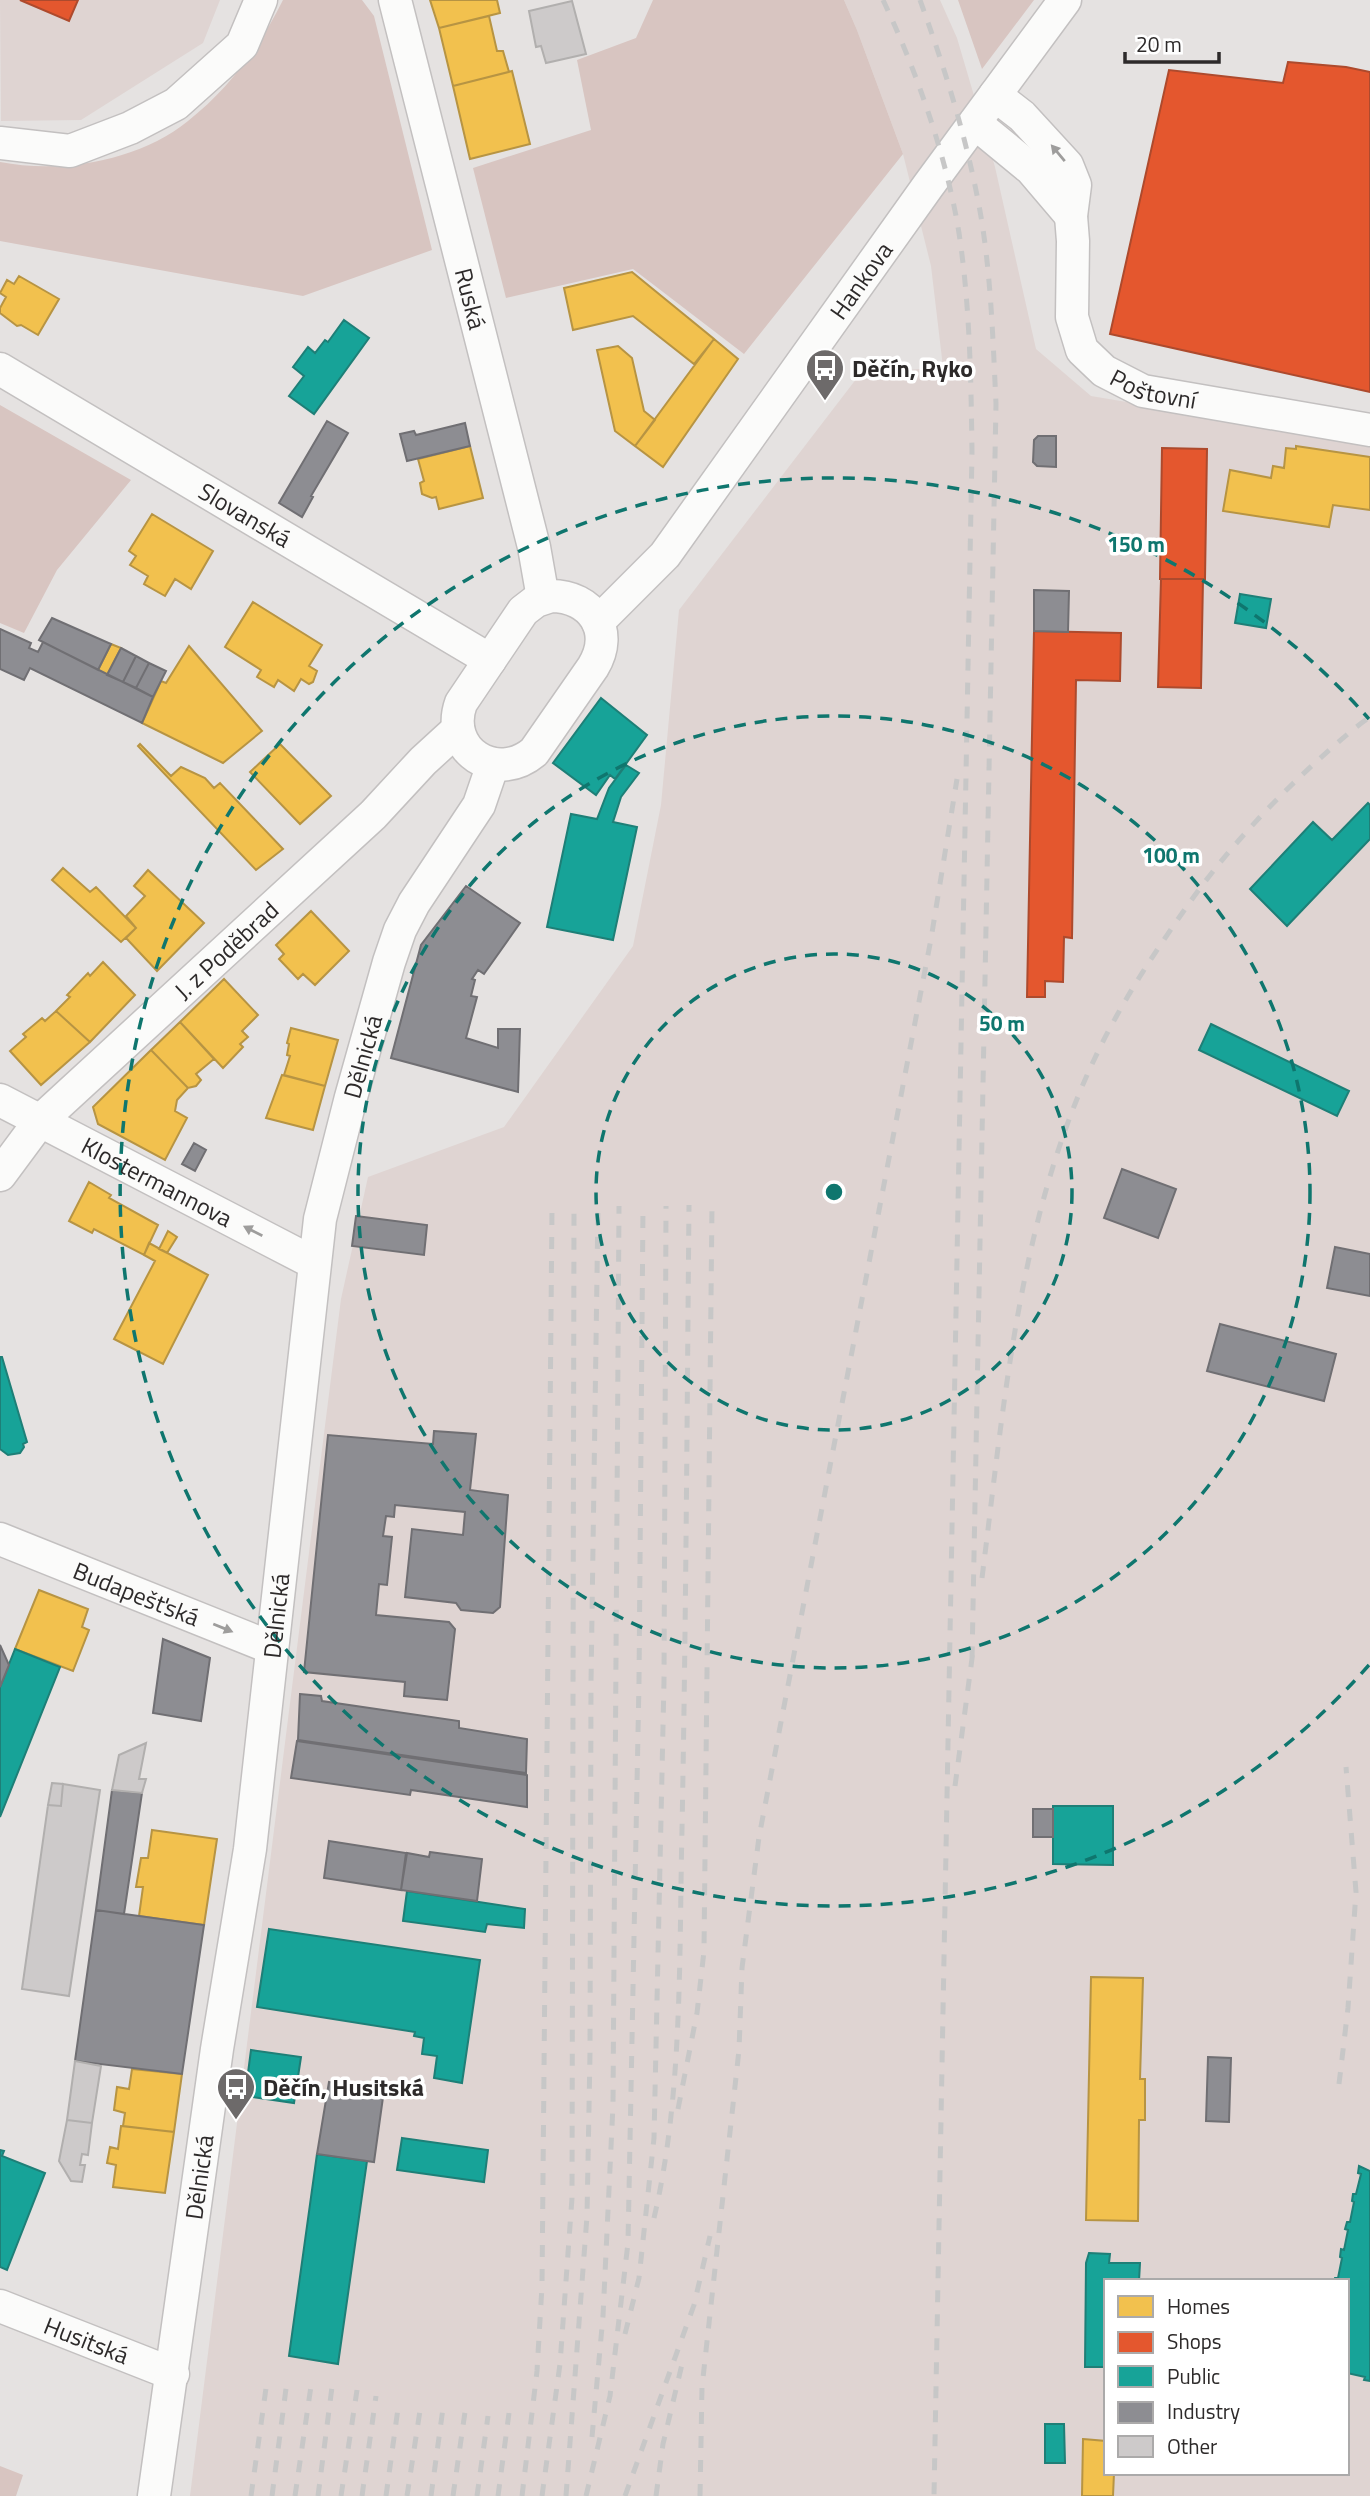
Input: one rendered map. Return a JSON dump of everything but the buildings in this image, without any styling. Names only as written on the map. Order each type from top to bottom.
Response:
[{"type":"street","points":[[0,143],[70,151],[130,128],[176,104],[242,45],[261,0]]},
{"type":"street","name":"Ruská","points":[[395,0],[534,547],[543,598]]},
{"type":"street","name":"Hankova","points":[[598,622],[665,555],[1065,0]]},
{"type":"street","name":"Poštovní","points":[[995,95],[1022,116],[1067,165],[1075,185],[1071,216],[1072,317],[1082,350],[1104,371],[1143,391],[1370,430]]},
{"type":"street","points":[[975,123],[1031,169],[1071,216]]},
{"type":"street","name":"Slovanská","points":[[0,369],[490,660]]},
{"type":"street","points":[[559,596],[575,599],[589,608],[598,622],[602,646],[597,661],[539,746],[519,762],[502,765],[485,762],[470,752],[458,729],[461,703],[523,611],[543,598],[559,596]]},
{"type":"street","name":"J. z Poděbrad","points":[[0,1175],[40,1121],[373,815],[423,761],[458,729]]},
{"type":"street","name":"Dělnická","points":[[154,2496],[217,2049],[250,1849],[320,1219],[389,962],[414,903],[479,805],[493,764]]},
{"type":"street","name":"Klostermannova","points":[[0,1100],[314,1263]]},
{"type":"street","name":"Budapešťská","points":[[0,1539],[272,1648]]},
{"type":"street","name":"Husitská","points":[[0,2306],[173,2374]]},
{"type":"shaded area","points":[[0,0],[220,0],[203,43],[81,120],[1,121]]},
{"type":"shaded area","points":[[283,0],[362,0],[374,16],[432,250],[303,296],[0,241],[0,162],[48,166],[98,161],[123,155],[168,135],[203,108],[230,81],[254,50]]},
{"type":"shaded area","points":[[653,0],[844,0],[903,154],[744,354],[633,269],[506,298],[473,168],[591,130],[577,60],[636,38]]},
{"type":"shaded area","points":[[844,0],[940,0],[957,38],[995,167],[1036,349],[1091,396],[1370,443],[1370,2496],[190,2496],[341,1299],[368,1177],[504,1127],[633,946],[661,805],[679,610],[860,374],[943,367],[931,266],[903,154]]},
{"type":"shaded area","points":[[958,0],[1034,0],[982,69]]},
{"type":"shaded area","points":[[0,405],[131,480],[57,570],[24,633],[0,623]]},
{"type":"shaded area","points":[[0,2466],[23,2475],[16,2496],[0,2496]]},
{"type":"railway","points":[[883,0],[929,114],[954,204],[966,288],[971,397],[934,2496]]},
{"type":"railway","points":[[920,0],[954,104],[980,211],[989,283],[996,404],[972,1660]]},
{"type":"railway","points":[[982,1578],[1022,1290],[1038,1219],[1058,1150],[1084,1082],[1133,987],[1204,883],[1234,846],[1283,794],[1336,744],[1370,717]]},
{"type":"railway","points":[[700,2496],[702,2387],[739,2050],[742,1968],[759,1837],[931,939],[957,779]]},
{"type":"railway","points":[[654,2218],[670,2123],[678,2025],[689,1205]]},
{"type":"railway","points":[[678,2109],[697,2013],[704,1951],[712,1205]]},
{"type":"railway","points":[[592,2437],[603,2316],[613,2105],[619,1206]]},
{"type":"railway","points":[[625,2334],[639,2278],[654,2138],[664,1681],[666,1206]]},
{"type":"railway","points":[[566,2496],[587,2216],[598,1207]]},
{"type":"railway","points":[[586,2496],[610,2396],[628,2243],[639,1682],[643,1207]]},
{"type":"railway","points":[[522,2496],[537,2371],[542,2286],[552,1208]]},
{"type":"railway","points":[[542,2496],[560,2364],[572,2198],[574,1208]]},
{"type":"railway","points":[[955,1786],[973,1651]]},
{"type":"railway","points":[[1339,2084],[1348,2008],[1356,1892],[1346,1767]]},
{"type":"railway","points":[[625,2496],[694,2305],[710,2236]]},
{"type":"railway","points":[[656,2496],[663,2444],[683,2360]]},
{"type":"railway","points":[[251,2496],[267,2381]]},
{"type":"railway","points":[[272,2496],[287,2381]]},
{"type":"railway","points":[[295,2496],[311,2386]]},
{"type":"railway","points":[[318,2496],[332,2387]]},
{"type":"railway","points":[[341,2496],[357,2390]]},
{"type":"railway","points":[[362,2496],[376,2396]]},
{"type":"railway","points":[[386,2496],[399,2401]]},
{"type":"railway","points":[[407,2496],[421,2404]]},
{"type":"railway","points":[[431,2496],[443,2408]]},
{"type":"railway","points":[[453,2496],[465,2412]]},
{"type":"railway","points":[[498,2496],[509,2413]]},
{"type":"railway","points":[[477,2496],[488,2416]]},
{"type":"place","name":"Děčín, Ryko","points":[[825,402]]},
{"type":"place","name":"Děčín, Husitská","points":[[236,2121]]}]
